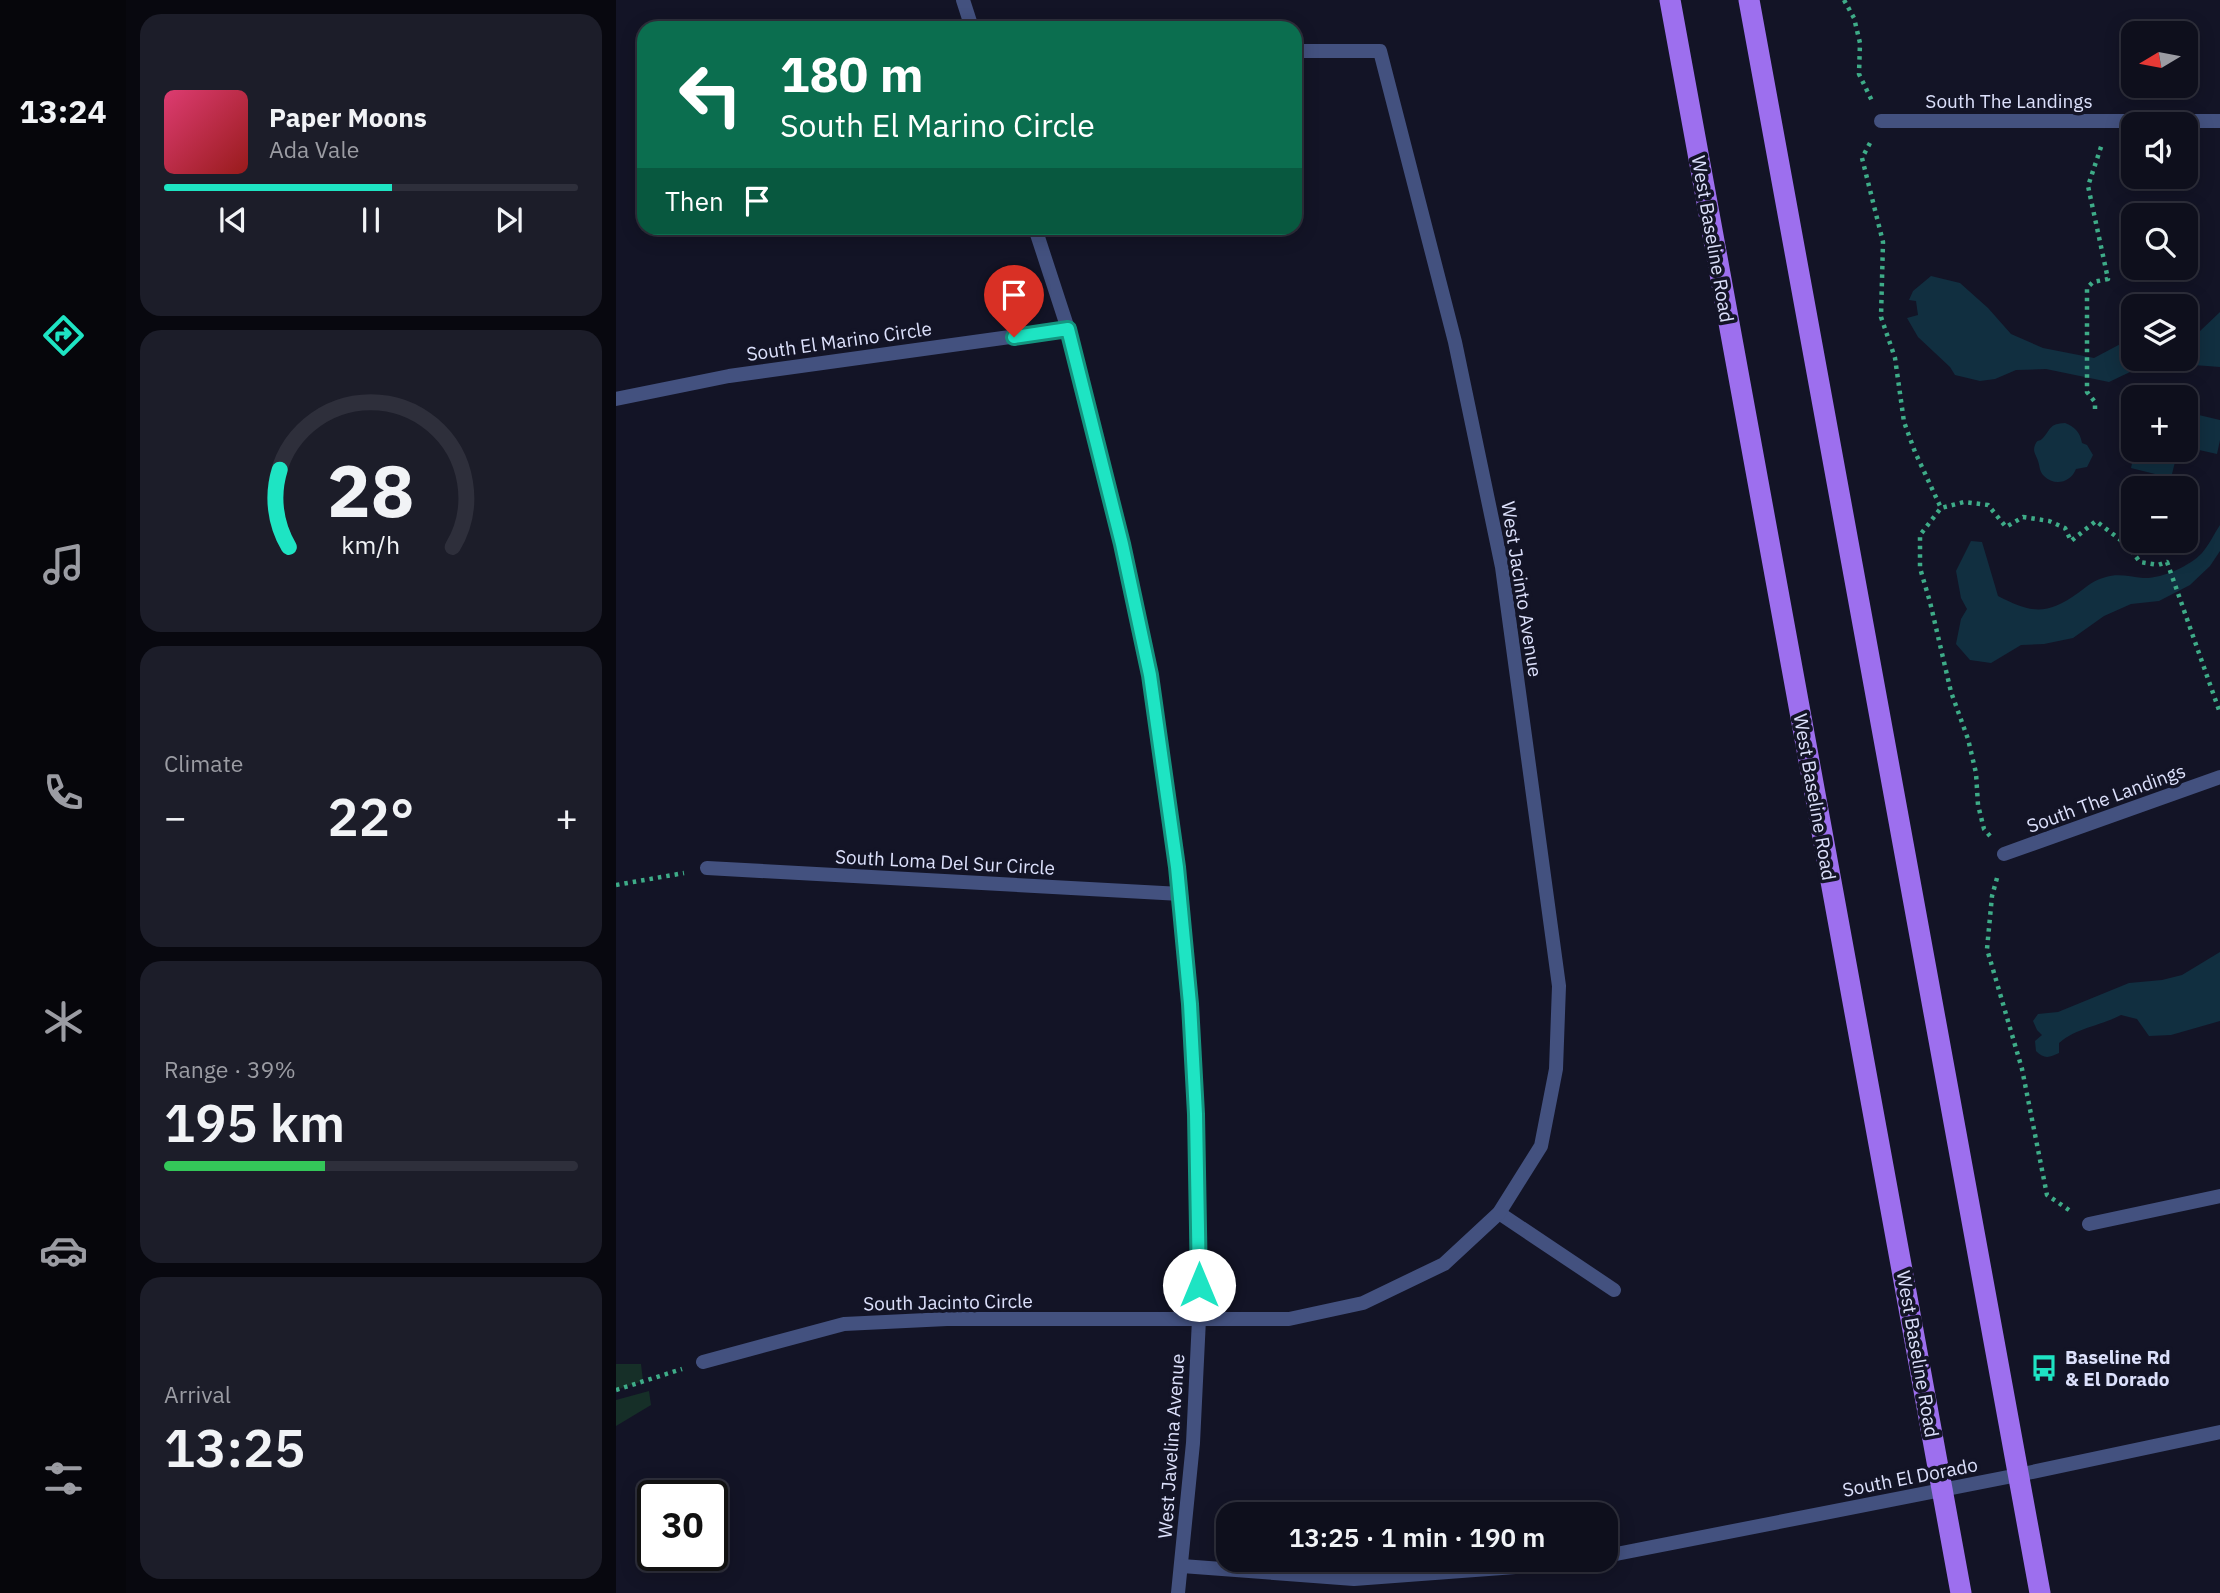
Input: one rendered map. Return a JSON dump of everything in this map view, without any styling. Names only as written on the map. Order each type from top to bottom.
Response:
[{"type":"main road","name":"West Baseline Road","points":[[1670,0],[1961,1593]]},
{"type":"main road","points":[[1749,0],[2040,1593]]},
{"type":"street","points":[[963,0],[970,21]]},
{"type":"street","name":"West Jacinto Avenue","points":[[1199,1319],[1289,1318],[1363,1303],[1444,1264],[1499,1213],[1541,1146],[1556,1069],[1559,986],[1502,566],[1455,342],[1380,51],[1302,51]]},
{"type":"street","name":"South The Landings","points":[[1881,121],[2220,121]]},
{"type":"street","name":"West Javelina Avenue","points":[[1037,235],[1068,329],[1122,544],[1150,675],[1181,894],[1196,1114],[1199,1319],[1193,1443],[1178,1593]]},
{"type":"street","name":"South El Marino Circle","points":[[616,399],[729,376],[1068,329]]},
{"type":"street","name":"South The Landings","points":[[2004,854],[2220,777]]},
{"type":"street","name":"South Loma Del Sur Circle","points":[[707,868],[1181,894]]},
{"type":"street","points":[[2089,1224],[2220,1196]]},
{"type":"street","points":[[1499,1213],[1614,1290]]},
{"type":"street","name":"South Jacinto Circle","points":[[703,1362],[844,1324],[947,1319],[1199,1319]]},
{"type":"street","name":"South El Dorado","points":[[1618,1554],[2018,1475],[2220,1432]]},
{"type":"street","points":[[1182,1566],[1216,1569]]},
{"type":"street","points":[[1261,1572],[1354,1579],[1448,1572]]},
{"type":"path","points":[[1844,0],[1853,18],[1860,43],[1859,74],[1881,121],[1862,158],[1883,242],[1881,317],[1895,358],[1904,422],[1915,453],[1941,508]]},
{"type":"path","points":[[2095,409],[2095,402],[2087,392],[2087,288],[2094,282],[2108,279],[2088,186],[2109,121]]},
{"type":"path","points":[[2006,527],[2023,517],[2049,521],[2065,528],[2071,541],[2096,521],[2127,545],[2140,562],[2158,565],[2166,562],[2220,713]]},
{"type":"path","points":[[616,885],[707,868]]},
{"type":"path","points":[[616,1390],[703,1362]]},
{"type":"green space","points":[[616,1364],[641,1364],[643,1381],[616,1390]]},
{"type":"green space","points":[[649,1391],[651,1405],[616,1426],[616,1400]]},
{"type":"water","points":[[1931,276],[1960,283],[1988,308],[2011,334],[2043,348],[2094,358],[2121,344],[2121,371],[2134,371],[2109,382],[2046,369],[2016,370],[1995,379],[1980,381],[1955,375],[1918,337],[1907,318],[1918,315],[1916,301],[1909,300],[1913,291]]},
{"type":"water","points":[[2220,312],[2220,367],[2198,365],[2198,332]]},
{"type":"water","points":[[2198,415],[2220,420],[2217,454],[2198,450]]},
{"type":"water","points":[[2065,423],[2076,430],[2082,443],[2087,445],[2093,455],[2087,467],[2076,469],[2067,480],[2058,482],[2048,479],[2041,472],[2034,447],[2051,427]]},
{"type":"water","points":[[2132,462],[2175,462],[2172,476],[2131,468]]},
{"type":"water","points":[[2220,525],[2220,551],[2210,566],[2190,585],[2159,601],[2131,604],[2104,616],[2073,638],[2021,645],[1991,663],[1970,660],[1956,644],[1961,619],[1967,609],[1961,598],[1956,571],[1971,541],[1982,542],[1998,596],[2020,606],[2038,610],[2057,606],[2106,577],[2120,575],[2150,578],[2175,571],[2202,553]]},
{"type":"water","points":[[2220,952],[2220,1021],[2171,1035],[2149,1036],[2137,1019],[2121,1015],[2066,1038],[2059,1043],[2059,1053],[2055,1055],[2044,1056],[2036,1051],[2035,1041],[2042,1035],[2033,1021],[2038,1014],[2058,1012],[2129,983],[2182,975]]},
{"type":"place","name":"Baseline Rd & El Dorado","points":[[2044,1368]]},
{"type":"route","points":[[1014,337],[1068,329],[1122,544],[1150,675],[1181,894],[1190,1004],[1196,1114],[1199,1285]]}]
